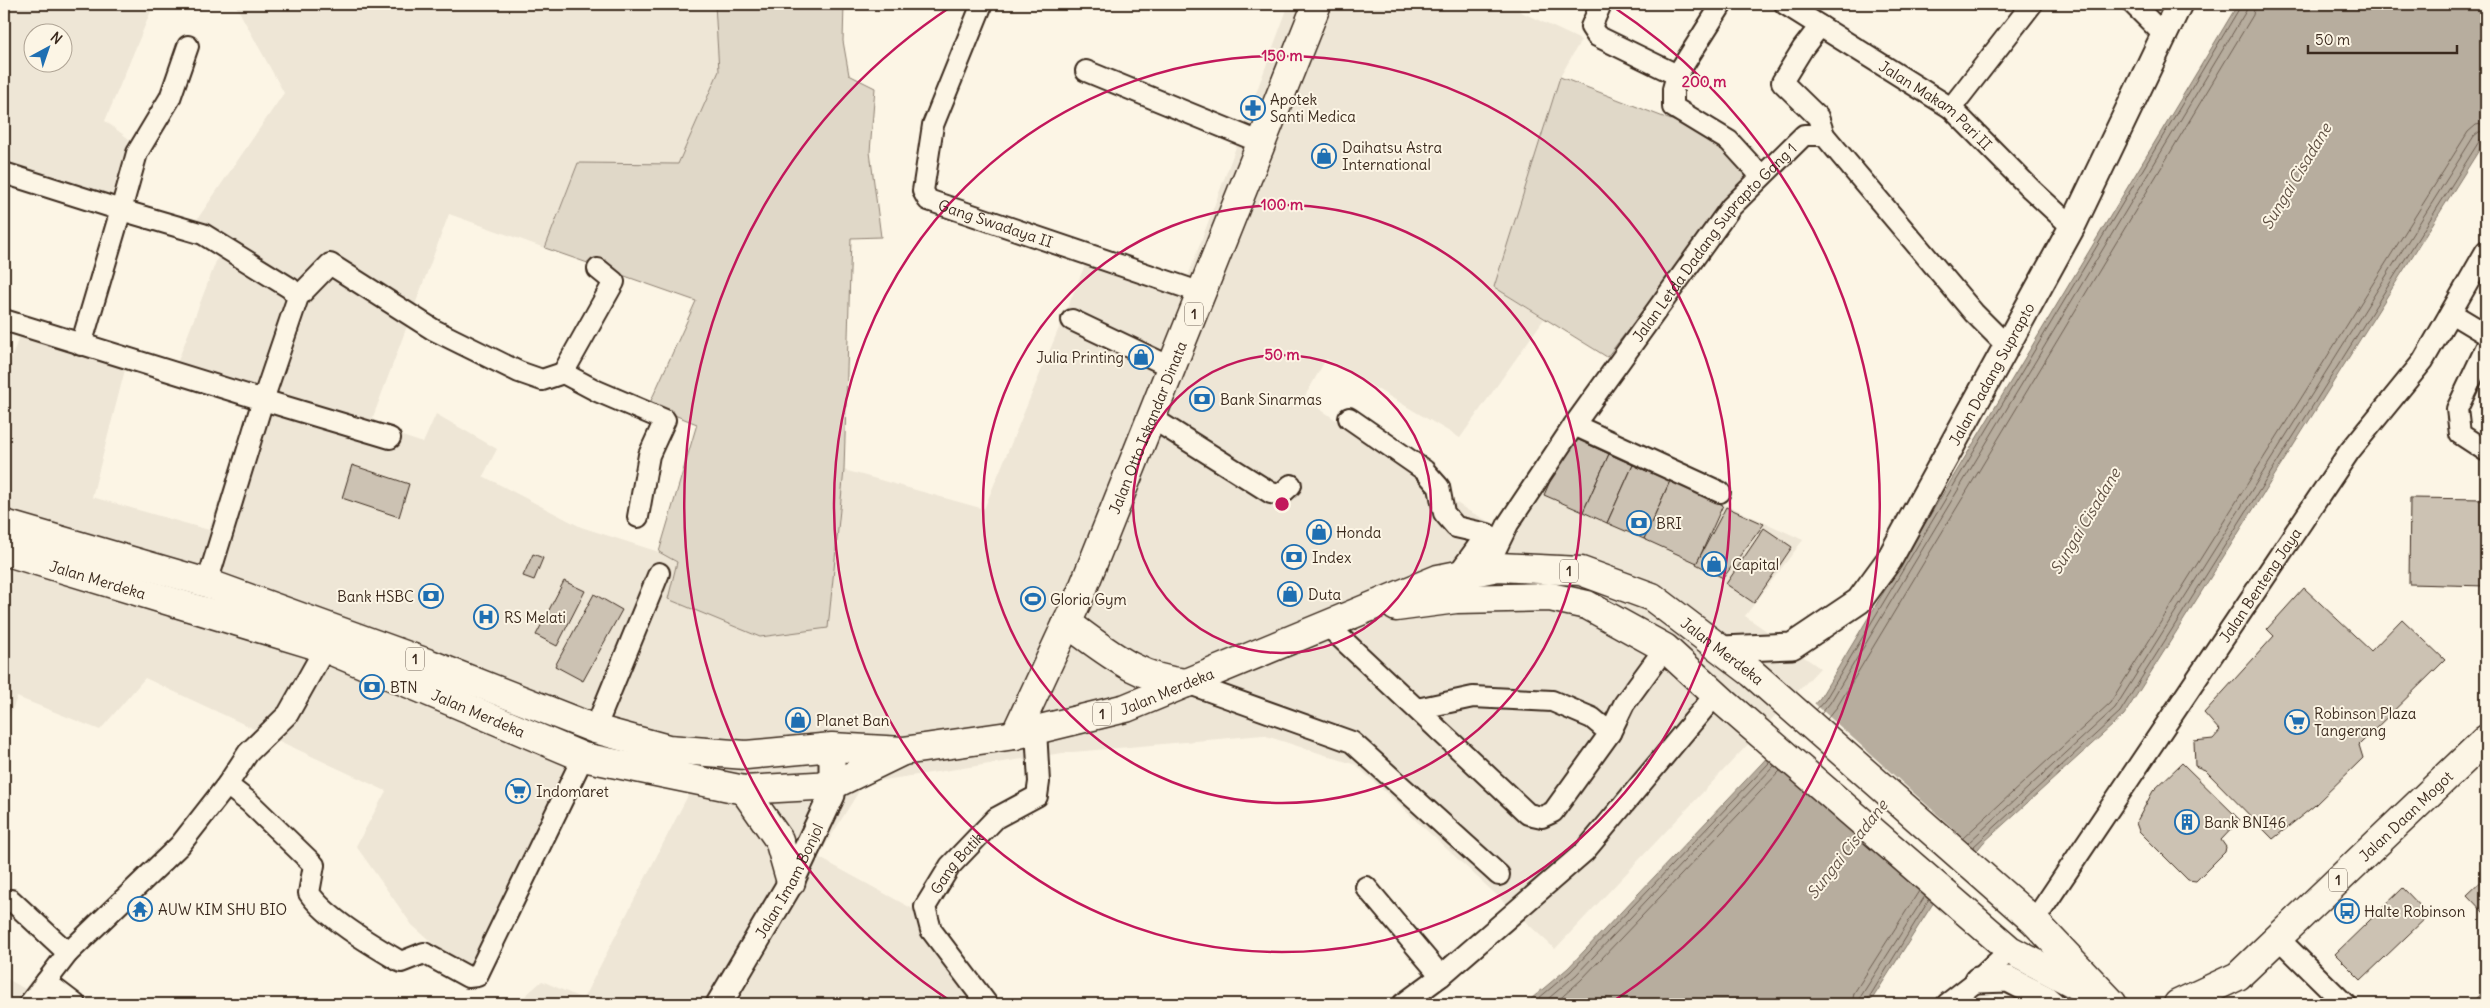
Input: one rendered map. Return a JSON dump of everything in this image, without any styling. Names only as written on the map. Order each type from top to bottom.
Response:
[{"type":"highway","name":"Jalan Otto Iskandar Dinata","points":[[1025,733],[1067,623],[1082,593],[1317,4]]},
{"type":"highway","name":"Jalan Merdeka","points":[[7,539],[324,648],[425,676],[596,729],[668,749],[746,755],[832,747],[903,752],[1025,733],[1126,708],[1438,579],[1498,567],[1581,571],[1652,597],[1722,649],[2026,914]]},
{"type":"highway","name":"Jalan Merdeka","points":[[7,539],[207,583],[425,676],[584,757],[744,790],[833,785],[903,752]]},
{"type":"highway","name":"Jalan Merdeka","points":[[1362,611],[1456,599],[1550,597],[1587,605],[1665,648],[2010,950]]},
{"type":"highway","points":[[1067,623],[1133,670],[1172,682],[1187,683]]},
{"type":"highway","name":"Jalan Daan Mogot","points":[[2178,1004],[2238,976],[2486,739]]},
{"type":"highway","points":[[744,790],[780,840],[791,882]]},
{"type":"highway","name":"1","points":[[2026,914],[2118,1003]]},
{"type":"highway","name":"1","points":[[2010,950],[2064,980],[2118,1003]]},
{"type":"main road","name":"Jalan Dadang Suprapto","points":[[1722,649],[1792,646],[1859,601],[1890,560],[2072,227],[2179,4]]},
{"type":"main road","name":"Jalan Imam Bonjol","points":[[720,1003],[791,882],[832,795],[832,747]]},
{"type":"main road","name":"Jalan Daan Mogot","points":[[2212,1004],[2238,976]]},
{"type":"main road","points":[[1978,980],[2008,979],[2046,998],[2052,1004]]},
{"type":"street","name":"Gang Swadaya II","points":[[982,4],[933,125],[923,191],[928,200],[1202,293]]},
{"type":"street","points":[[1601,4],[1591,27],[1597,36],[1677,75]]},
{"type":"street","points":[[1722,4],[1677,75],[1673,90],[1673,107],[1729,141],[1761,176]]},
{"type":"street","points":[[1951,108],[2032,4]]},
{"type":"street","points":[[2133,4],[2164,35]]},
{"type":"street","name":"Jalan Makam Pari II","points":[[1788,5],[1951,108],[2031,189],[2072,227]]},
{"type":"street","points":[[1820,26],[1803,48],[1782,82],[1818,117],[1824,135],[1974,313],[2007,346]]},
{"type":"street","points":[[81,345],[137,153],[170,98],[188,46]]},
{"type":"street","points":[[1086,71],[1262,143]]},
{"type":"street","name":"Jalan Letda Dadang Suprapto Gang 1","points":[[1486,569],[1508,524],[1574,425],[1731,208],[1804,135],[1824,135]]},
{"type":"street","points":[[4,173],[203,234],[290,288],[298,297]]},
{"type":"street","name":"Jalan Benteng Jaya","points":[[2026,914],[2349,452],[2423,361],[2486,250]]},
{"type":"street","points":[[207,583],[263,400],[298,297],[330,264],[434,330],[519,372],[542,380],[563,373],[614,282],[598,269]]},
{"type":"street","points":[[2451,313],[2486,334]]},
{"type":"street","points":[[4,320],[390,438]]},
{"type":"street","points":[[1072,320],[1172,368]]},
{"type":"street","points":[[2486,348],[2457,408],[2460,434],[2486,451]]},
{"type":"street","points":[[563,373],[597,391],[665,420],[649,455],[638,517]]},
{"type":"street","points":[[1152,418],[1271,493],[1280,495],[1291,485]]},
{"type":"street","points":[[1349,418],[1424,470],[1439,487],[1444,513],[1456,527],[1487,534],[1457,575]]},
{"type":"street","points":[[1574,425],[1720,492]]},
{"type":"street","points":[[596,729],[659,573]]},
{"type":"street","points":[[1327,625],[1528,814],[1542,817],[1553,812],[1610,733],[1624,704],[1665,648]]},
{"type":"street","points":[[29,1004],[68,953],[180,845],[227,785],[248,753],[288,714],[324,648]]},
{"type":"street","points":[[1187,683],[1352,742],[1498,875]]},
{"type":"street","points":[[1417,710],[1473,697],[1552,702],[1592,718],[1610,733]]},
{"type":"street","points":[[1403,1004],[1441,976],[1584,852],[1721,699]]},
{"type":"street","name":"Gang Batik","points":[[987,1004],[931,930],[925,907],[950,866],[996,818],[1037,796],[1039,782],[1025,733]]},
{"type":"street","points":[[227,785],[248,802],[314,865],[309,893],[316,904],[376,947],[401,962],[424,952],[468,977],[477,976],[584,757]]},
{"type":"street","points":[[1366,887],[1441,976]]},
{"type":"street","points":[[11,900],[68,953]]},
{"type":"street","points":[[2278,938],[2345,1004]]},
{"type":"street","points":[[1947,1004],[1978,980],[2010,950]]},
{"type":"street","points":[[46,982],[74,1004]]},
{"type":"shaded area","points":[[4,4],[154,4],[105,121],[129,139],[107,211],[4,177]]},
{"type":"shaded area","points":[[235,4],[715,4],[719,71],[678,164],[578,163],[545,248],[449,214],[370,425],[423,443],[436,414],[497,449],[483,476],[581,527],[659,552],[677,562],[668,599],[828,628],[844,470],[984,509],[1090,253],[1183,290],[1289,4],[1522,4],[1519,11],[1581,40],[1560,77],[1494,287],[1544,319],[1460,438],[1326,359],[1304,398],[1467,510],[1517,536],[1562,430],[1803,540],[1745,616],[1820,668],[1555,949],[1356,765],[1263,735],[1062,753],[864,783],[818,857],[913,909],[982,1004],[516,1004],[542,981],[583,999],[697,778],[588,746],[469,975],[412,925],[356,846],[386,791],[145,678],[100,730],[17,697],[4,730],[4,378],[23,326],[127,362],[92,497],[209,530],[252,401],[174,371],[225,238],[196,221],[284,93]]},
{"type":"shaded area","points":[[715,4],[844,4],[843,41],[849,75],[875,88],[870,152],[881,237],[851,238],[844,470],[828,628],[760,637],[668,599],[677,562],[659,552],[697,424],[649,405],[696,301],[545,248],[578,163],[678,164],[719,71]]},
{"type":"shaded area","points":[[1560,77],[1728,142],[1748,175],[1607,357],[1494,287]]},
{"type":"shaded area","points":[[4,977],[34,994],[26,1004],[4,1004]]},
{"type":"water","name":"Sungai Cisadane","points":[[2238,4],[2486,4],[2486,139],[2124,715],[1983,843],[1932,905],[1869,1004],[1525,1004],[1568,968],[1762,763],[1820,698]]},
{"type":"pier","points":[[1813,702],[1979,852],[1940,899],[1772,748]]},
{"type":"building","points":[[1570,436],[1609,454],[1583,512],[1544,495]]},
{"type":"building","points":[[1609,454],[1633,465],[1607,523],[1583,512]]},
{"type":"building","points":[[352,465],[409,484],[399,517],[342,498]]},
{"type":"building","points":[[1633,465],[1670,481],[1644,539],[1607,523]]},
{"type":"building","points":[[1670,481],[1723,505],[1697,563],[1644,539]]},
{"type":"building","points":[[2410,498],[2486,499],[2486,586],[2409,584]]},
{"type":"building","points":[[1726,507],[1764,524],[1723,578],[1696,564]]},
{"type":"building","points":[[1764,528],[1792,547],[1754,603],[1726,584]]},
{"type":"building","points":[[533,554],[543,558],[534,580],[523,576]]},
{"type":"building","points":[[564,581],[585,591],[557,646],[536,635]]},
{"type":"building","name":"Robinson Plaza Tangerang","points":[[2304,588],[2371,651],[2402,619],[2445,660],[2359,745],[2363,758],[2314,806],[2273,839],[2205,770],[2195,766],[2194,741],[2213,739],[2220,731],[2204,713],[2274,636],[2267,629]]},
{"type":"building","points":[[594,594],[622,610],[583,681],[555,666]]},
{"type":"building","name":"Bank BNI46","points":[[2182,763],[2240,820],[2221,840],[2226,847],[2225,852],[2196,881],[2188,880],[2139,831],[2136,823],[2153,791]]},
{"type":"building","points":[[2486,877],[2486,915],[2467,895]]},
{"type":"building","points":[[2403,888],[2429,915],[2361,980],[2335,954]]},
{"type":"building","points":[[2486,989],[2486,1004],[2470,1004]]},
{"type":"place","name":"Apotek Santi Medica","points":[[1253,108]]},
{"type":"place","name":"Daihatsu Astra International","points":[[1324,156]]},
{"type":"place","name":"Julia Printing","points":[[1141,357]]},
{"type":"place","name":"Bank Sinarmas","points":[[1202,399]]},
{"type":"place","name":"BRI","points":[[1639,523]]},
{"type":"place","name":"Honda","points":[[1319,532]]},
{"type":"place","name":"Index","points":[[1294,557]]},
{"type":"place","name":"Capital","points":[[1714,564]]},
{"type":"place","name":"Duta","points":[[1290,594]]},
{"type":"place","name":"Bank HSBC","points":[[431,596]]},
{"type":"place","name":"Gloria Gym","points":[[1033,599]]},
{"type":"place","name":"RS Melati","points":[[486,617]]},
{"type":"place","name":"BTN","points":[[372,687]]},
{"type":"place","name":"Planet Ban","points":[[798,720]]},
{"type":"place","name":"Robinson Plaza Tangerang","points":[[2297,722]]},
{"type":"place","name":"Indomaret","points":[[518,791]]},
{"type":"place","name":"Bank BNI46","points":[[2187,822]]},
{"type":"place","name":"AUW KIM SHU BIO","points":[[140,909]]},
{"type":"place","name":"Halte Robinson","points":[[2347,911]]}]
